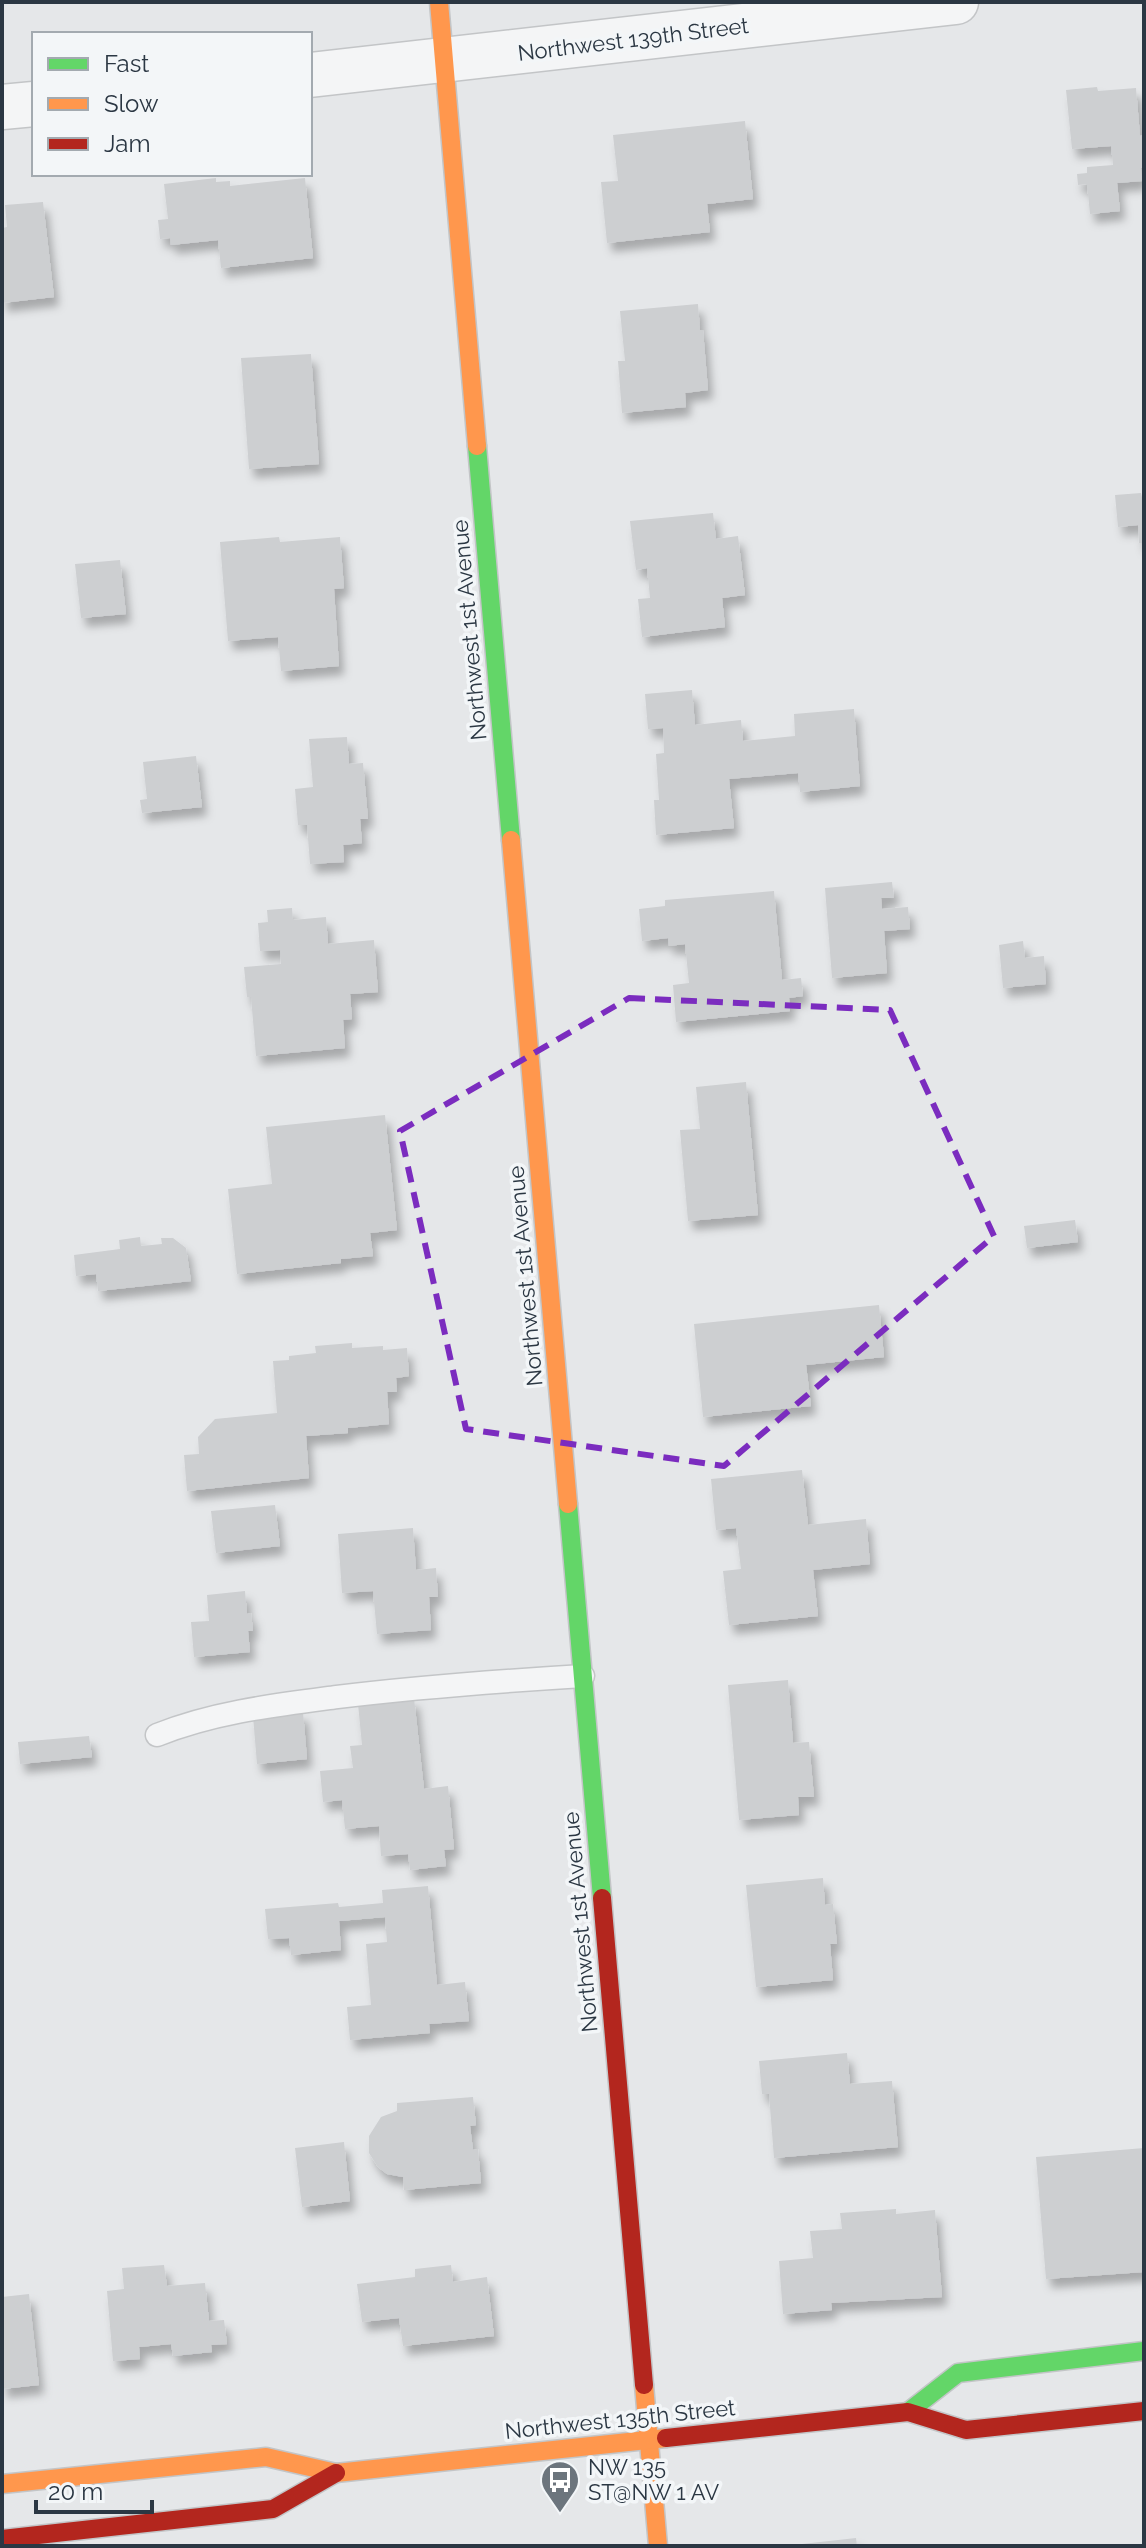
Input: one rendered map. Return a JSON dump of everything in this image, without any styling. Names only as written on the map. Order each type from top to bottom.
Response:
[{"type":"street","name":"Northwest 1st Avenue","points":[[439,2],[658,2546]]},
{"type":"street","name":"Northwest 139th Street","points":[[312,75],[956,2]]},
{"type":"street","points":[[2,107],[32,104]]},
{"type":"street","points":[[908,2412],[958,2373],[1144,2351]]},
{"type":"street","name":"Northwest 135th Street","points":[[2,2484],[266,2457],[336,2473],[908,2412],[966,2430],[1144,2411]]},
{"type":"street","name":"Northwest 135th Street","points":[[2,2539],[60,2539],[273,2509],[336,2473]]},
{"type":"lane","points":[[157,1735],[193,1721],[286,1704],[424,1687],[583,1676]]},
{"type":"highlighted area","points":[[629,998],[890,1010],[994,1236],[724,1466],[466,1429],[400,1131]]},
{"type":"building","points":[[1097,87],[1098,91],[1136,88],[1140,136],[1144,135],[1144,168],[1141,168],[1142,181],[1117,183],[1120,211],[1090,214],[1087,184],[1078,185],[1077,174],[1087,173],[1087,167],[1113,165],[1111,146],[1072,149],[1066,90]]},
{"type":"building","points":[[745,121],[753,199],[707,204],[710,232],[607,243],[601,182],[618,181],[613,135]]},
{"type":"building","points":[[216,178],[216,182],[230,181],[230,186],[305,178],[313,258],[221,268],[218,240],[171,245],[170,238],[160,239],[158,220],[168,219],[164,184]]},
{"type":"building","points":[[43,202],[54,297],[2,303],[2,228],[7,227],[5,205]]},
{"type":"building","points":[[698,304],[708,390],[685,393],[686,407],[622,413],[618,361],[625,361],[620,311]]},
{"type":"building","points":[[311,354],[319,464],[249,469],[241,358]]},
{"type":"building","points":[[1141,493],[1144,543],[1139,543],[1138,525],[1118,527],[1115,495]]},
{"type":"building","points":[[713,513],[716,539],[738,536],[745,595],[722,598],[725,627],[642,637],[638,599],[650,598],[647,568],[636,570],[630,521]]},
{"type":"building","points":[[279,537],[280,542],[340,537],[344,588],[334,589],[339,666],[281,671],[278,637],[228,641],[220,542]]},
{"type":"building","points":[[120,560],[126,614],[81,618],[75,564]]},
{"type":"building","points":[[692,690],[695,725],[741,720],[743,741],[795,736],[794,714],[854,709],[860,786],[800,792],[798,773],[729,779],[734,828],[656,835],[654,800],[659,800],[656,754],[664,753],[663,728],[648,729],[645,694]]},
{"type":"building","points":[[347,737],[349,764],[363,763],[368,819],[360,819],[362,843],[343,845],[344,862],[310,864],[307,825],[298,825],[295,789],[313,787],[309,739]]},
{"type":"building","points":[[196,756],[202,807],[142,813],[140,800],[147,799],[143,762]]},
{"type":"building","points":[[892,882],[894,898],[881,898],[882,909],[908,907],[910,929],[884,931],[887,973],[832,978],[825,888]]},
{"type":"building","points":[[774,891],[782,980],[801,978],[803,996],[789,998],[790,1011],[676,1022],[673,985],[689,983],[685,944],[669,946],[668,938],[642,941],[639,909],[665,906],[665,900]]},
{"type":"building","points":[[292,908],[293,920],[326,917],[328,944],[374,940],[378,992],[350,994],[352,1019],[343,1020],[345,1048],[256,1056],[251,997],[247,997],[244,967],[281,964],[280,950],[260,951],[258,923],[268,922],[267,910]]},
{"type":"building","points":[[1023,941],[1025,958],[1044,956],[1046,984],[1003,988],[999,945]]},
{"type":"building","points":[[746,1082],[758,1215],[688,1221],[680,1130],[700,1129],[696,1087]]},
{"type":"building","points":[[385,1115],[397,1230],[370,1233],[373,1256],[341,1259],[341,1263],[237,1274],[228,1189],[272,1184],[266,1127]]},
{"type":"building","points":[[1075,1220],[1078,1242],[1027,1248],[1024,1226]]},
{"type":"building","points":[[140,1237],[141,1246],[162,1244],[161,1238],[173,1238],[186,1248],[191,1281],[98,1291],[96,1274],[76,1276],[74,1255],[120,1249],[119,1240]]},
{"type":"building","points":[[879,1305],[884,1357],[806,1365],[811,1406],[703,1417],[694,1324]]},
{"type":"building","points":[[352,1343],[352,1348],[407,1348],[409,1376],[396,1378],[397,1392],[387,1392],[389,1424],[348,1428],[348,1433],[306,1436],[309,1478],[187,1491],[184,1455],[199,1454],[198,1437],[215,1419],[277,1413],[273,1361],[316,1353],[315,1346]]},
{"type":"building","points":[[802,1470],[808,1525],[866,1519],[870,1564],[813,1570],[818,1616],[729,1625],[723,1571],[741,1569],[736,1528],[716,1530],[711,1479]]},
{"type":"building","points":[[275,1505],[280,1546],[216,1553],[211,1511]]},
{"type":"building","points":[[413,1528],[416,1570],[436,1568],[438,1597],[429,1597],[431,1630],[377,1634],[373,1591],[342,1593],[338,1534]]},
{"type":"building","points":[[245,1591],[247,1614],[251,1613],[253,1631],[248,1631],[250,1652],[194,1657],[191,1622],[209,1621],[207,1595]]},
{"type":"building","points":[[788,1680],[793,1743],[809,1742],[814,1797],[798,1797],[799,1815],[739,1820],[728,1685]]},
{"type":"building","points":[[414,1698],[424,1789],[448,1786],[454,1849],[444,1850],[446,1866],[410,1870],[408,1854],[381,1856],[379,1826],[345,1829],[342,1800],[323,1802],[320,1771],[353,1768],[350,1746],[362,1745],[358,1704]]},
{"type":"building","points":[[303,1712],[307,1759],[257,1764],[253,1716]]},
{"type":"building","points":[[89,1736],[92,1757],[20,1764],[18,1742]]},
{"type":"building","points":[[823,1878],[825,1905],[833,1904],[837,1944],[830,1944],[833,1980],[756,1987],[746,1885]]},
{"type":"building","points":[[428,1886],[437,1985],[465,1982],[469,2021],[429,2024],[430,2033],[350,2040],[347,2007],[371,2005],[366,1944],[387,1942],[385,1917],[339,1921],[341,1950],[291,1955],[289,1938],[268,1939],[265,1909],[383,1903],[382,1890]]},
{"type":"building","points":[[847,2053],[850,2084],[892,2081],[898,2147],[774,2158],[769,2094],[762,2094],[759,2061]]},
{"type":"building","points":[[473,2097],[476,2125],[470,2126],[473,2150],[478,2149],[481,2183],[404,2190],[403,2177],[387,2174],[369,2153],[369,2136],[381,2117],[397,2111],[397,2103]]},
{"type":"building","points":[[344,2142],[350,2201],[302,2207],[295,2148]]},
{"type":"building","points":[[1144,2148],[1144,2272],[1046,2279],[1036,2157]]},
{"type":"building","points":[[896,2209],[896,2214],[935,2210],[942,2297],[831,2303],[832,2310],[783,2314],[779,2261],[813,2258],[810,2231],[842,2229],[840,2213]]},
{"type":"building","points":[[164,2265],[167,2286],[205,2283],[209,2321],[224,2320],[227,2344],[211,2345],[212,2352],[173,2356],[171,2344],[139,2347],[140,2359],[113,2361],[107,2291],[124,2289],[122,2268]]},
{"type":"building","points":[[451,2265],[453,2282],[487,2277],[494,2336],[403,2346],[399,2318],[362,2322],[357,2284],[415,2277],[415,2269]]},
{"type":"building","points":[[29,2294],[39,2385],[2,2389],[2,2297]]},
{"type":"building","points":[[856,2538],[857,2546],[802,2546],[802,2544]]},
{"type":"traffic: fast","points":[[477,446],[511,840]]},
{"type":"traffic: fast","points":[[568,1504],[602,1898]]},
{"type":"traffic: fast","points":[[908,2412],[958,2373],[1144,2351]]},
{"type":"traffic: slow","points":[[439,2],[477,446]]},
{"type":"traffic: slow","points":[[511,840],[568,1504]]},
{"type":"traffic: slow","points":[[644,2385],[658,2546]]},
{"type":"traffic: slow","points":[[2,2484],[266,2457],[336,2473],[666,2438]]},
{"type":"traffic: jam","points":[[602,1898],[644,2385]]},
{"type":"traffic: jam","points":[[666,2438],[908,2412],[966,2430],[1144,2411]]},
{"type":"traffic: jam","points":[[2,2539],[273,2509],[336,2473]]},
{"type":"place","name":"NW 135 ST@NW 1 AV","points":[[560,2514]]}]
